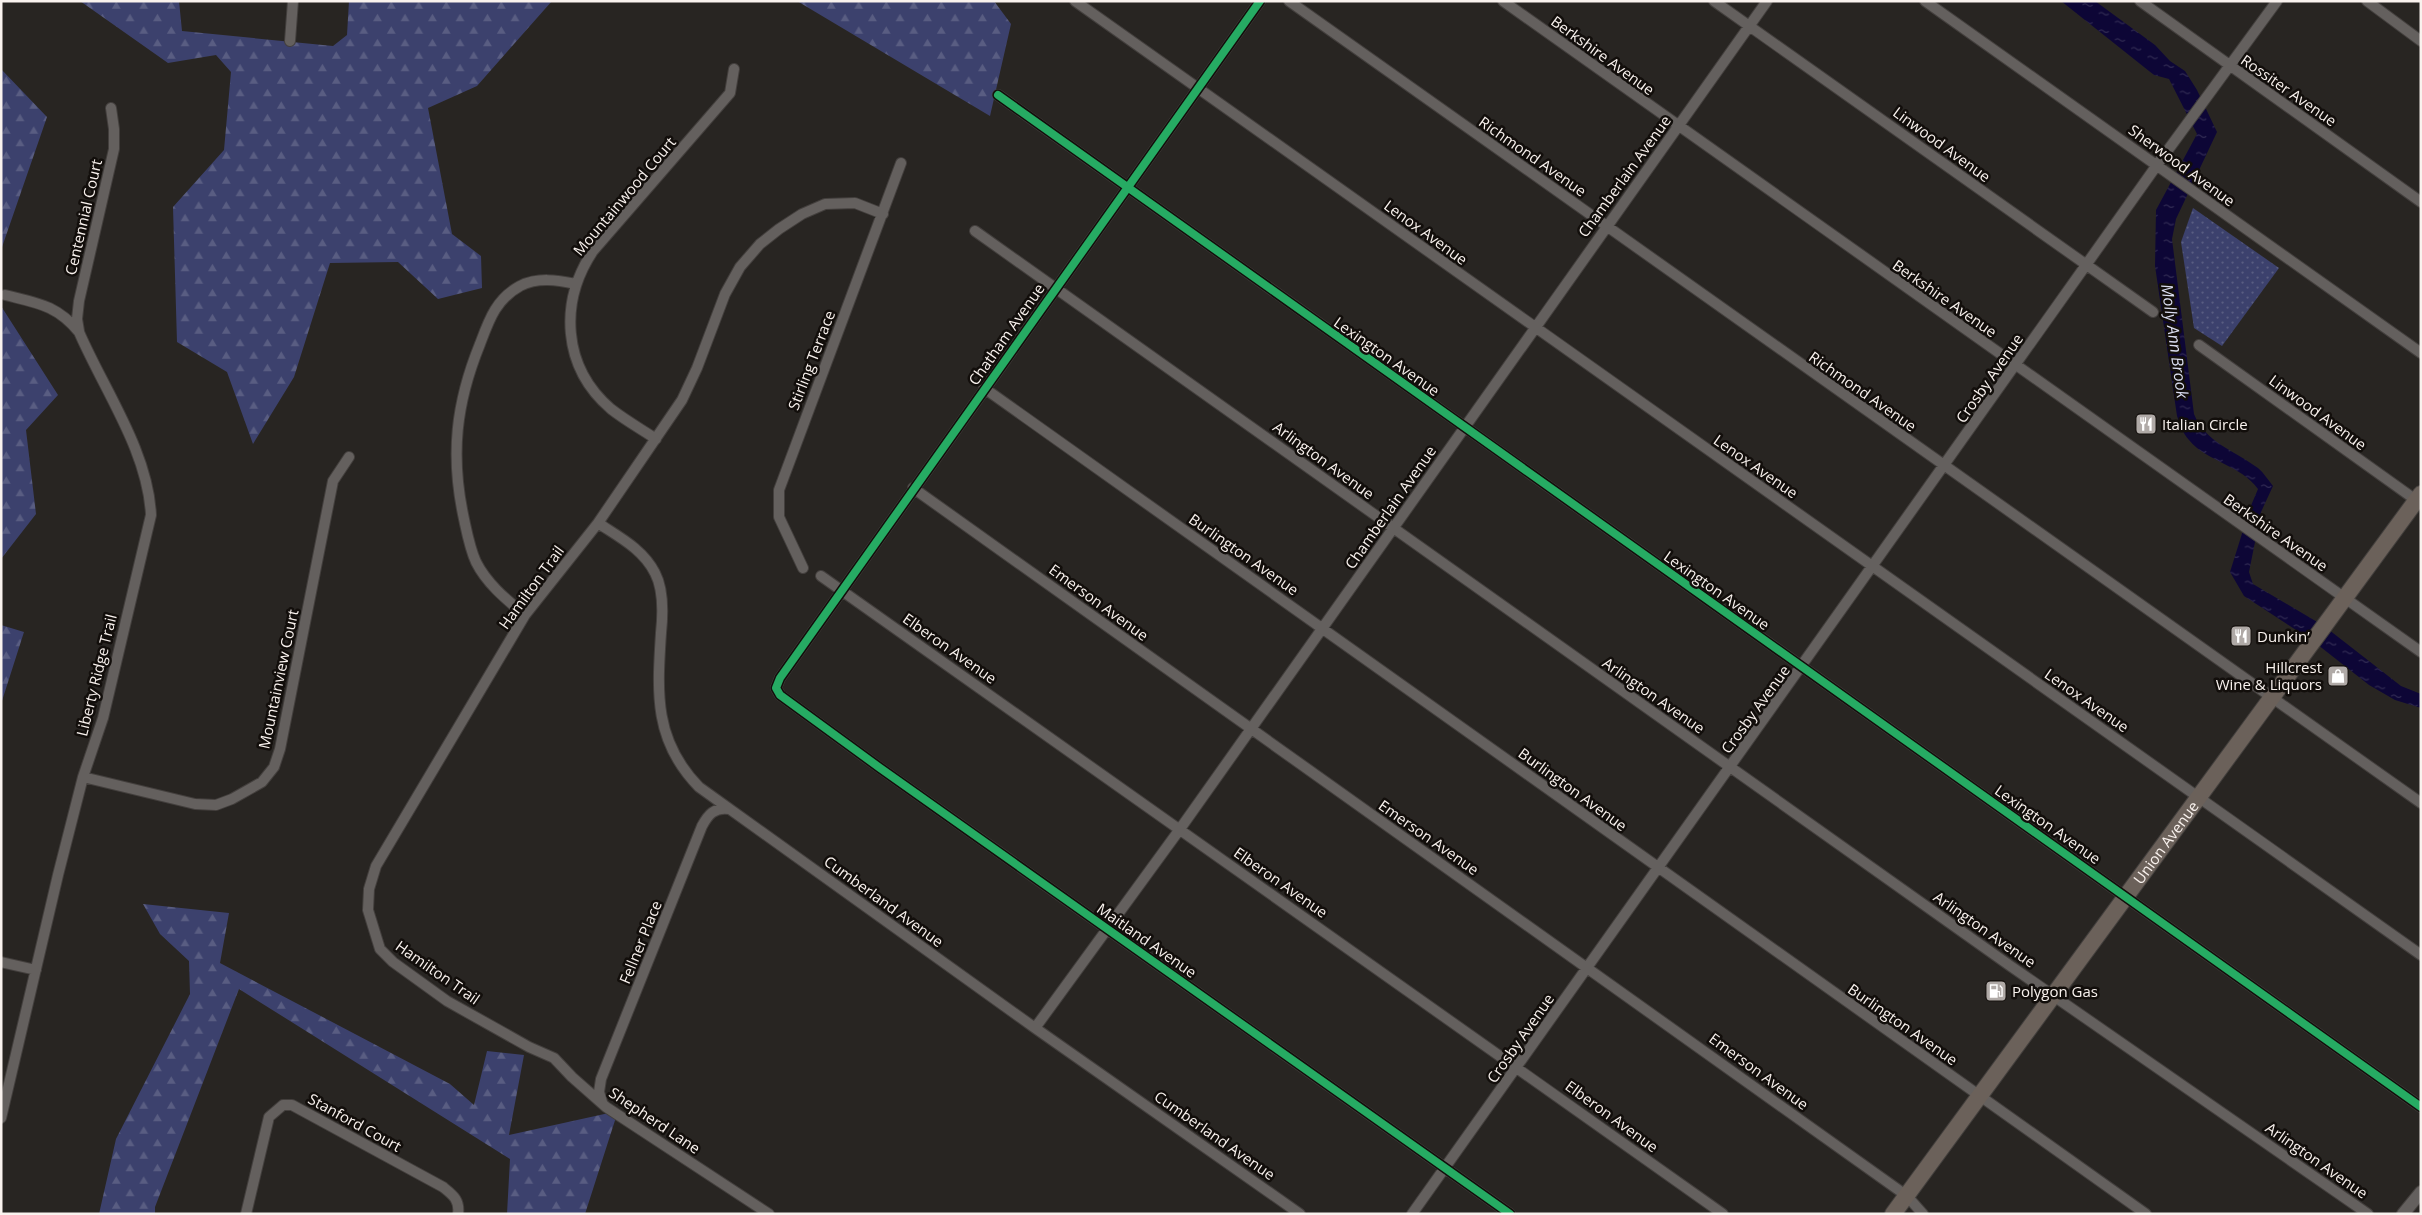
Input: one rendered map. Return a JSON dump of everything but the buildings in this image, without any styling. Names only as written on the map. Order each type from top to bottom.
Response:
[{"type":"main road","name":"Union Avenue","points":[[1894,1214],[2344,598],[2419,499]]},
{"type":"street","points":[[290,41],[294,1]]},
{"type":"street","name":"Lenox Avenue","points":[[1074,1],[2421,955]]},
{"type":"street","name":"Chatham Avenue","points":[[776,685],[984,388],[1260,1]]},
{"type":"street","name":"Richmond Avenue","points":[[1289,1],[2271,699],[2421,803]]},
{"type":"street","name":"Berkshire Avenue","points":[[1503,1],[2015,366],[2150,458],[2240,525],[2421,652]]},
{"type":"street","name":"Linwood Avenue","points":[[1714,1],[2153,312]]},
{"type":"street","name":"Chamberlain Avenue","points":[[1035,1028],[1180,829],[1767,1]]},
{"type":"street","name":"Sherwood Avenue","points":[[1925,1],[2421,353]]},
{"type":"street","name":"Rossiter Avenue","points":[[2140,1],[2421,202]]},
{"type":"street","name":"Crosby Avenue","points":[[1412,1214],[2157,165],[2277,1]]},
{"type":"street","points":[[2367,1],[2421,41]]},
{"type":"street","name":"Mountainwood Court","points":[[656,439],[610,408],[590,384],[582,370],[570,333],[570,320],[576,284],[593,251],[730,93],[734,69]]},
{"type":"street","name":"Lexington Avenue","points":[[998,95],[2421,1107]]},
{"type":"street","name":"Centennial Court","points":[[79,332],[77,319],[79,301],[114,149],[111,108]]},
{"type":"street","name":"Stirling Terrace","points":[[803,568],[779,517],[779,490],[901,163]]},
{"type":"street","name":"Hamilton Trail","points":[[529,1047],[447,1001],[393,962],[380,949],[368,910],[369,889],[376,866],[525,615],[598,523],[656,439],[690,384],[725,294],[740,267],[751,253],[778,230],[808,211],[825,204],[855,203],[883,214]]},
{"type":"street","name":"Arlington Avenue","points":[[975,231],[2054,996],[2368,1214]]},
{"type":"street","points":[[525,615],[491,584],[472,552],[460,499],[457,473],[458,421],[470,368],[498,303],[512,291],[530,282],[553,280],[576,284]]},
{"type":"street","name":"Liberty Ridge Trail","points":[[1,1118],[83,777],[103,718],[151,516],[147,484],[136,452],[79,332],[68,318],[57,310],[4,295]]},
{"type":"street","name":"Linwood Avenue","points":[[2199,345],[2419,499]]},
{"type":"street","name":"Burlington Avenue","points":[[984,388],[2146,1214]]},
{"type":"street","name":"Mountainview Court","points":[[83,777],[195,804],[216,805],[232,799],[262,782],[274,767],[280,749],[333,481],[349,457]]},
{"type":"street","name":"Emerson Avenue","points":[[914,488],[1907,1196],[1924,1214]]},
{"type":"street","name":"Cumberland Avenue","points":[[598,523],[637,549],[656,573],[660,587],[662,610],[660,708],[666,738],[673,754],[688,776],[699,787],[1035,1028],[1300,1214]]},
{"type":"street","name":"Elberon Avenue","points":[[821,576],[1723,1214]]},
{"type":"street","name":"Maitland Avenue","points":[[776,685],[776,691],[780,695],[1510,1214]]},
{"type":"street","name":"Fellner Place","points":[[602,1102],[599,1092],[601,1079],[702,826],[712,812],[717,809],[729,809]]},
{"type":"street","points":[[1,962],[36,970]]},
{"type":"street","name":"Shepherd Lane","points":[[529,1047],[554,1058],[572,1077],[602,1102],[770,1214]]},
{"type":"street","name":"Stanford Court","points":[[246,1214],[268,1117],[283,1105],[292,1105],[306,1111],[436,1183],[453,1194],[458,1202],[458,1214]]},
{"type":"street","points":[[2403,1214],[2421,1192]]},
{"type":"green space","points":[[80,1],[179,1],[182,31],[333,46],[347,35],[349,1],[552,1],[477,86],[428,108],[452,234],[481,256],[482,288],[438,299],[398,262],[330,263],[294,377],[253,444],[227,372],[177,342],[173,207],[224,150],[231,72],[216,55],[168,63]]},
{"type":"green space","points":[[797,1],[994,1],[1011,24],[990,116]]},
{"type":"green space","points":[[1,69],[47,117],[1,250]]},
{"type":"green space","points":[[2193,208],[2279,268],[2222,346],[2194,328],[2181,242]]},
{"type":"green space","points":[[1,306],[58,395],[26,430],[36,514],[1,559]]},
{"type":"green space","points":[[1,625],[24,632],[1,704]]},
{"type":"green space","points":[[143,904],[229,913],[220,963],[450,1084],[474,1105],[487,1051],[524,1055],[509,1135],[618,1111],[585,1214],[507,1214],[510,1159],[239,989],[155,1207],[155,1214],[99,1214],[116,1139],[190,994],[189,961],[160,934]]},
{"type":"water","name":"Molly Ann Brook","points":[[2061,1],[2095,1],[2155,45],[2170,61],[2185,71],[2197,90],[2217,132],[2176,219],[2172,239],[2194,414],[2205,432],[2258,468],[2273,486],[2261,512],[2249,572],[2253,584],[2324,626],[2401,686],[2421,694],[2421,708],[2395,700],[2369,685],[2313,641],[2244,596],[2230,572],[2250,508],[2258,489],[2243,474],[2205,454],[2196,447],[2187,438],[2182,429],[2177,416],[2155,266],[2156,210],[2197,134],[2169,79],[2154,75]]},
{"type":"cycle path","points":[[1260,1],[780,678],[776,688],[780,695],[880,768],[1510,1214]]},
{"type":"cycle path","points":[[998,95],[2421,1107]]},
{"type":"place","name":"Italian Circle","points":[[2146,424]]},
{"type":"place","name":"Dunkin’","points":[[2241,636]]},
{"type":"place","name":"Hillcrest Wine & Liquors","points":[[2338,676]]},
{"type":"place","name":"Polygon Gas","points":[[1996,991]]}]
